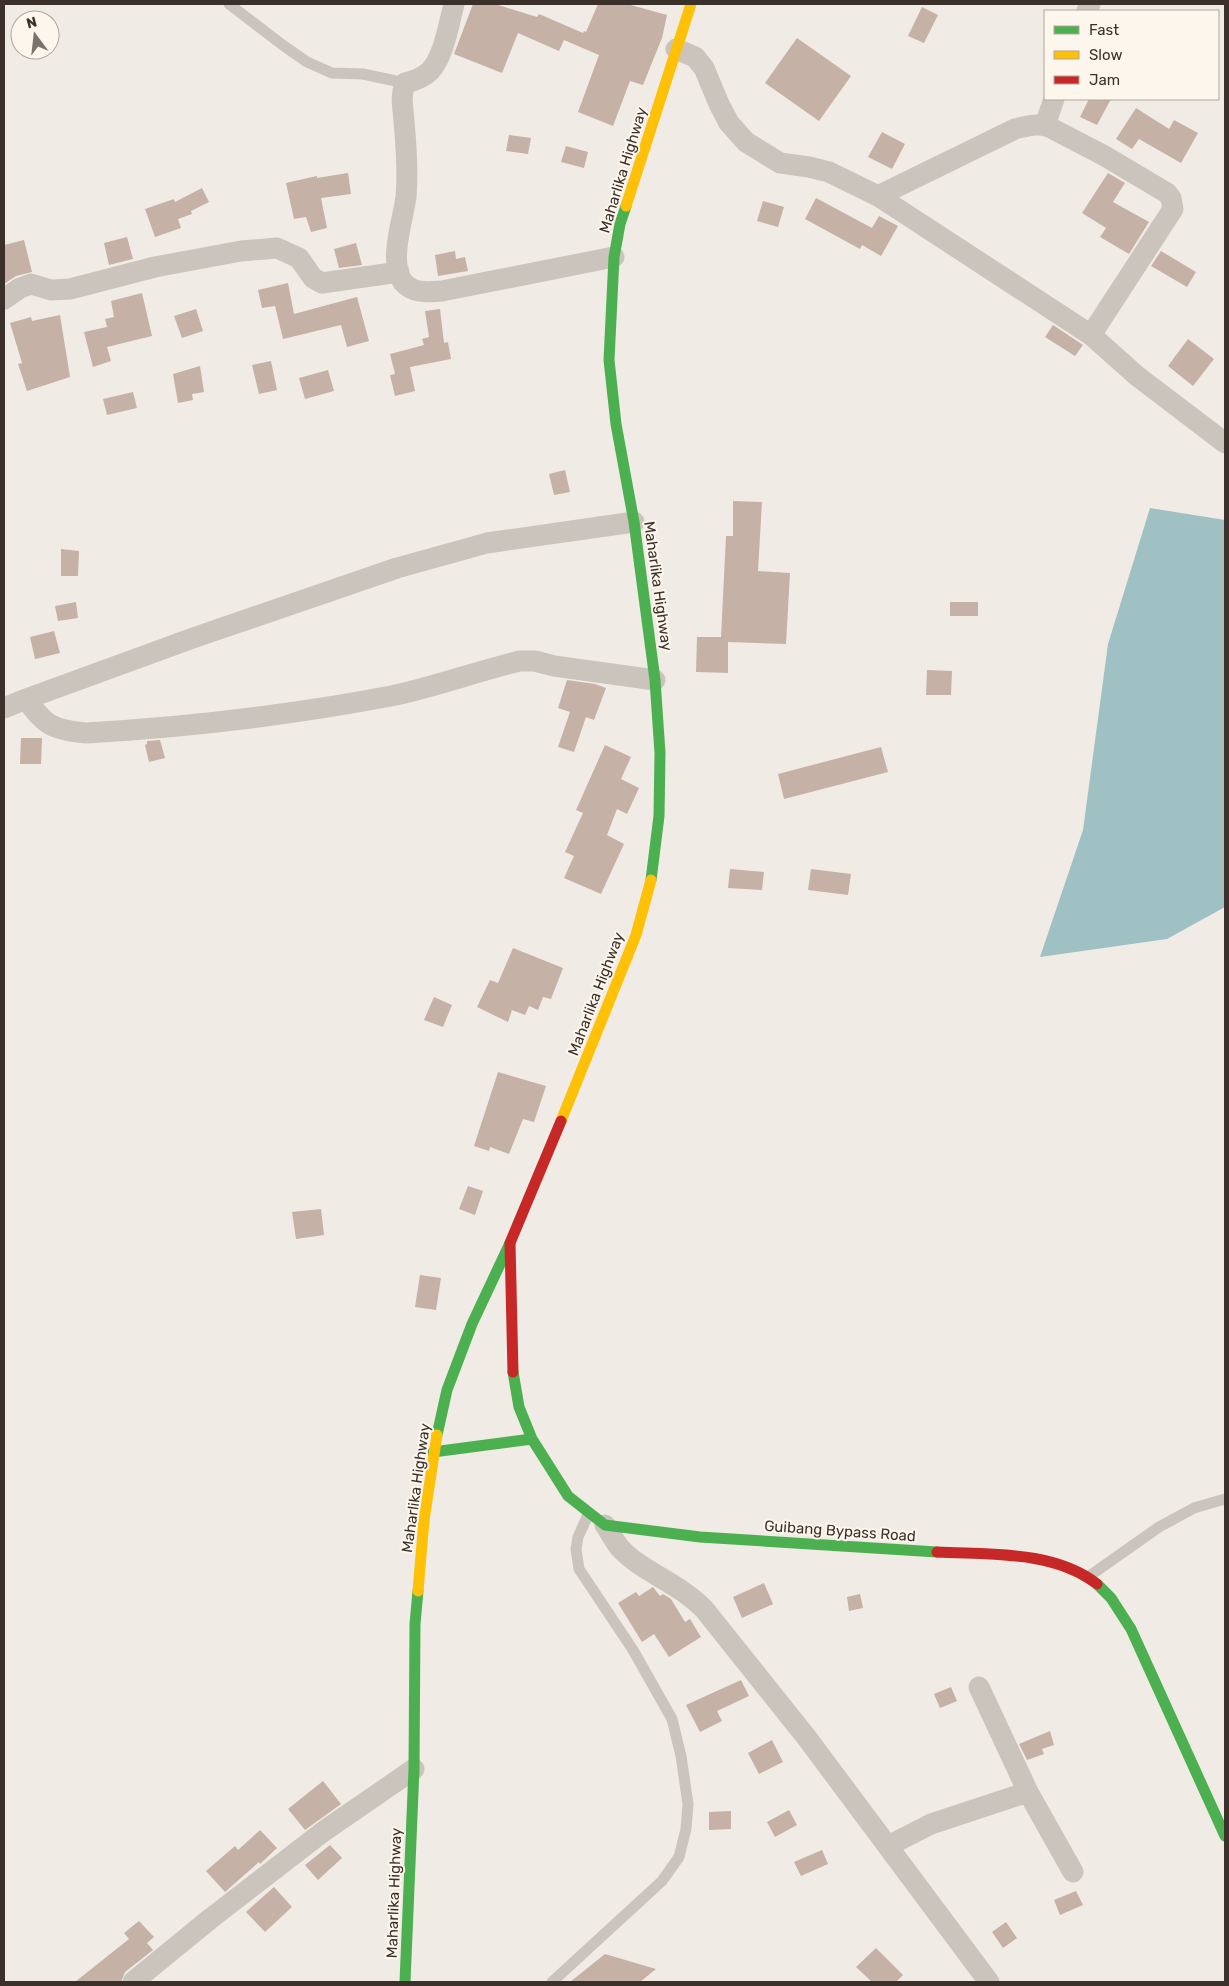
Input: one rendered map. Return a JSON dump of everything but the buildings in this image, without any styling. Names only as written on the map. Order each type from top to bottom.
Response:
[{"type":"main road","name":"Maharlika Highway","points":[[405,1982],[414,1769],[415,1624],[424,1520],[433,1452],[447,1390],[472,1324],[510,1243],[614,993],[636,935],[651,881],[659,816],[660,771],[655,680],[634,522],[616,424],[609,360],[614,257],[620,224],[691,4]]},
{"type":"main road","name":"Guibang Bypass Road","points":[[510,1243],[513,1379],[518,1406],[532,1439],[568,1496],[597,1519],[634,1530],[700,1537],[1025,1557],[1059,1563],[1074,1569],[1088,1577],[1112,1597],[1131,1629],[1225,1836]]},
{"type":"main road","points":[[433,1452],[532,1439]]},
{"type":"street","points":[[454,4],[438,58],[430,71],[418,79],[405,83],[401,94],[404,122],[406,195],[396,266],[403,282],[422,293],[614,257]]},
{"type":"street","points":[[676,49],[695,57],[704,68],[729,123],[746,142],[780,164],[809,166],[829,172],[878,196],[1091,335],[1137,376],[1225,443]]},
{"type":"street","points":[[1044,125],[1054,100]]},
{"type":"street","points":[[878,196],[1015,129],[1029,125],[1044,125],[1103,155],[1167,193],[1173,203],[1173,209],[1091,335]]},
{"type":"street","points":[[4,299],[20,288],[31,284],[51,290],[70,289],[155,267],[241,251],[276,248],[299,258],[313,278],[322,283],[399,272]]},
{"type":"street","points":[[4,708],[193,638],[397,568],[487,543],[634,522]]},
{"type":"street","points":[[26,699],[40,718],[54,727],[69,732],[86,733],[196,725],[268,716],[393,695],[520,661],[535,661],[554,666],[655,680]]},
{"type":"street","points":[[597,1519],[630,1558],[693,1597],[704,1608],[807,1738],[989,1982]]},
{"type":"street","points":[[979,1687],[1028,1792],[1073,1872]]},
{"type":"street","points":[[133,1982],[210,1919],[324,1831],[414,1769]]},
{"type":"street","points":[[888,1846],[931,1824],[1028,1792]]},
{"type":"lane","points":[[229,4],[284,46],[308,62],[332,73],[363,74],[405,83]]},
{"type":"lane","points":[[1088,1577],[1159,1527],[1194,1508],[1225,1499]]},
{"type":"lane","points":[[552,1982],[662,1881],[679,1857],[686,1829],[688,1804],[681,1756],[672,1719],[633,1650],[580,1569],[576,1549],[578,1537],[597,1519]]},
{"type":"water","points":[[1150,508],[1225,520],[1225,907],[1167,939],[1040,957],[1083,830],[1108,644]]},
{"type":"traffic: fast","points":[[626,206],[620,224],[614,257],[609,360],[616,424],[634,522],[655,680],[660,753],[659,816],[651,880]]},
{"type":"traffic: fast","points":[[437,1435],[447,1390],[472,1324],[510,1243]]},
{"type":"traffic: fast","points":[[513,1372],[519,1407],[532,1439],[568,1496],[605,1525],[700,1537],[937,1552]]},
{"type":"traffic: fast","points":[[433,1452],[532,1439]]},
{"type":"traffic: fast","points":[[1097,1584],[1111,1598],[1131,1629],[1225,1836]]},
{"type":"traffic: fast","points":[[405,1982],[414,1769],[415,1624],[418,1591]]},
{"type":"traffic: slow","points":[[626,206],[691,4]]},
{"type":"traffic: slow","points":[[561,1121],[636,935],[651,880]]},
{"type":"traffic: slow","points":[[418,1591],[424,1520],[437,1435]]},
{"type":"traffic: jam","points":[[513,1372],[510,1243],[561,1121]]},
{"type":"traffic: jam","points":[[937,1552],[999,1554],[1041,1560],[1061,1565],[1080,1573],[1097,1584]]}]
